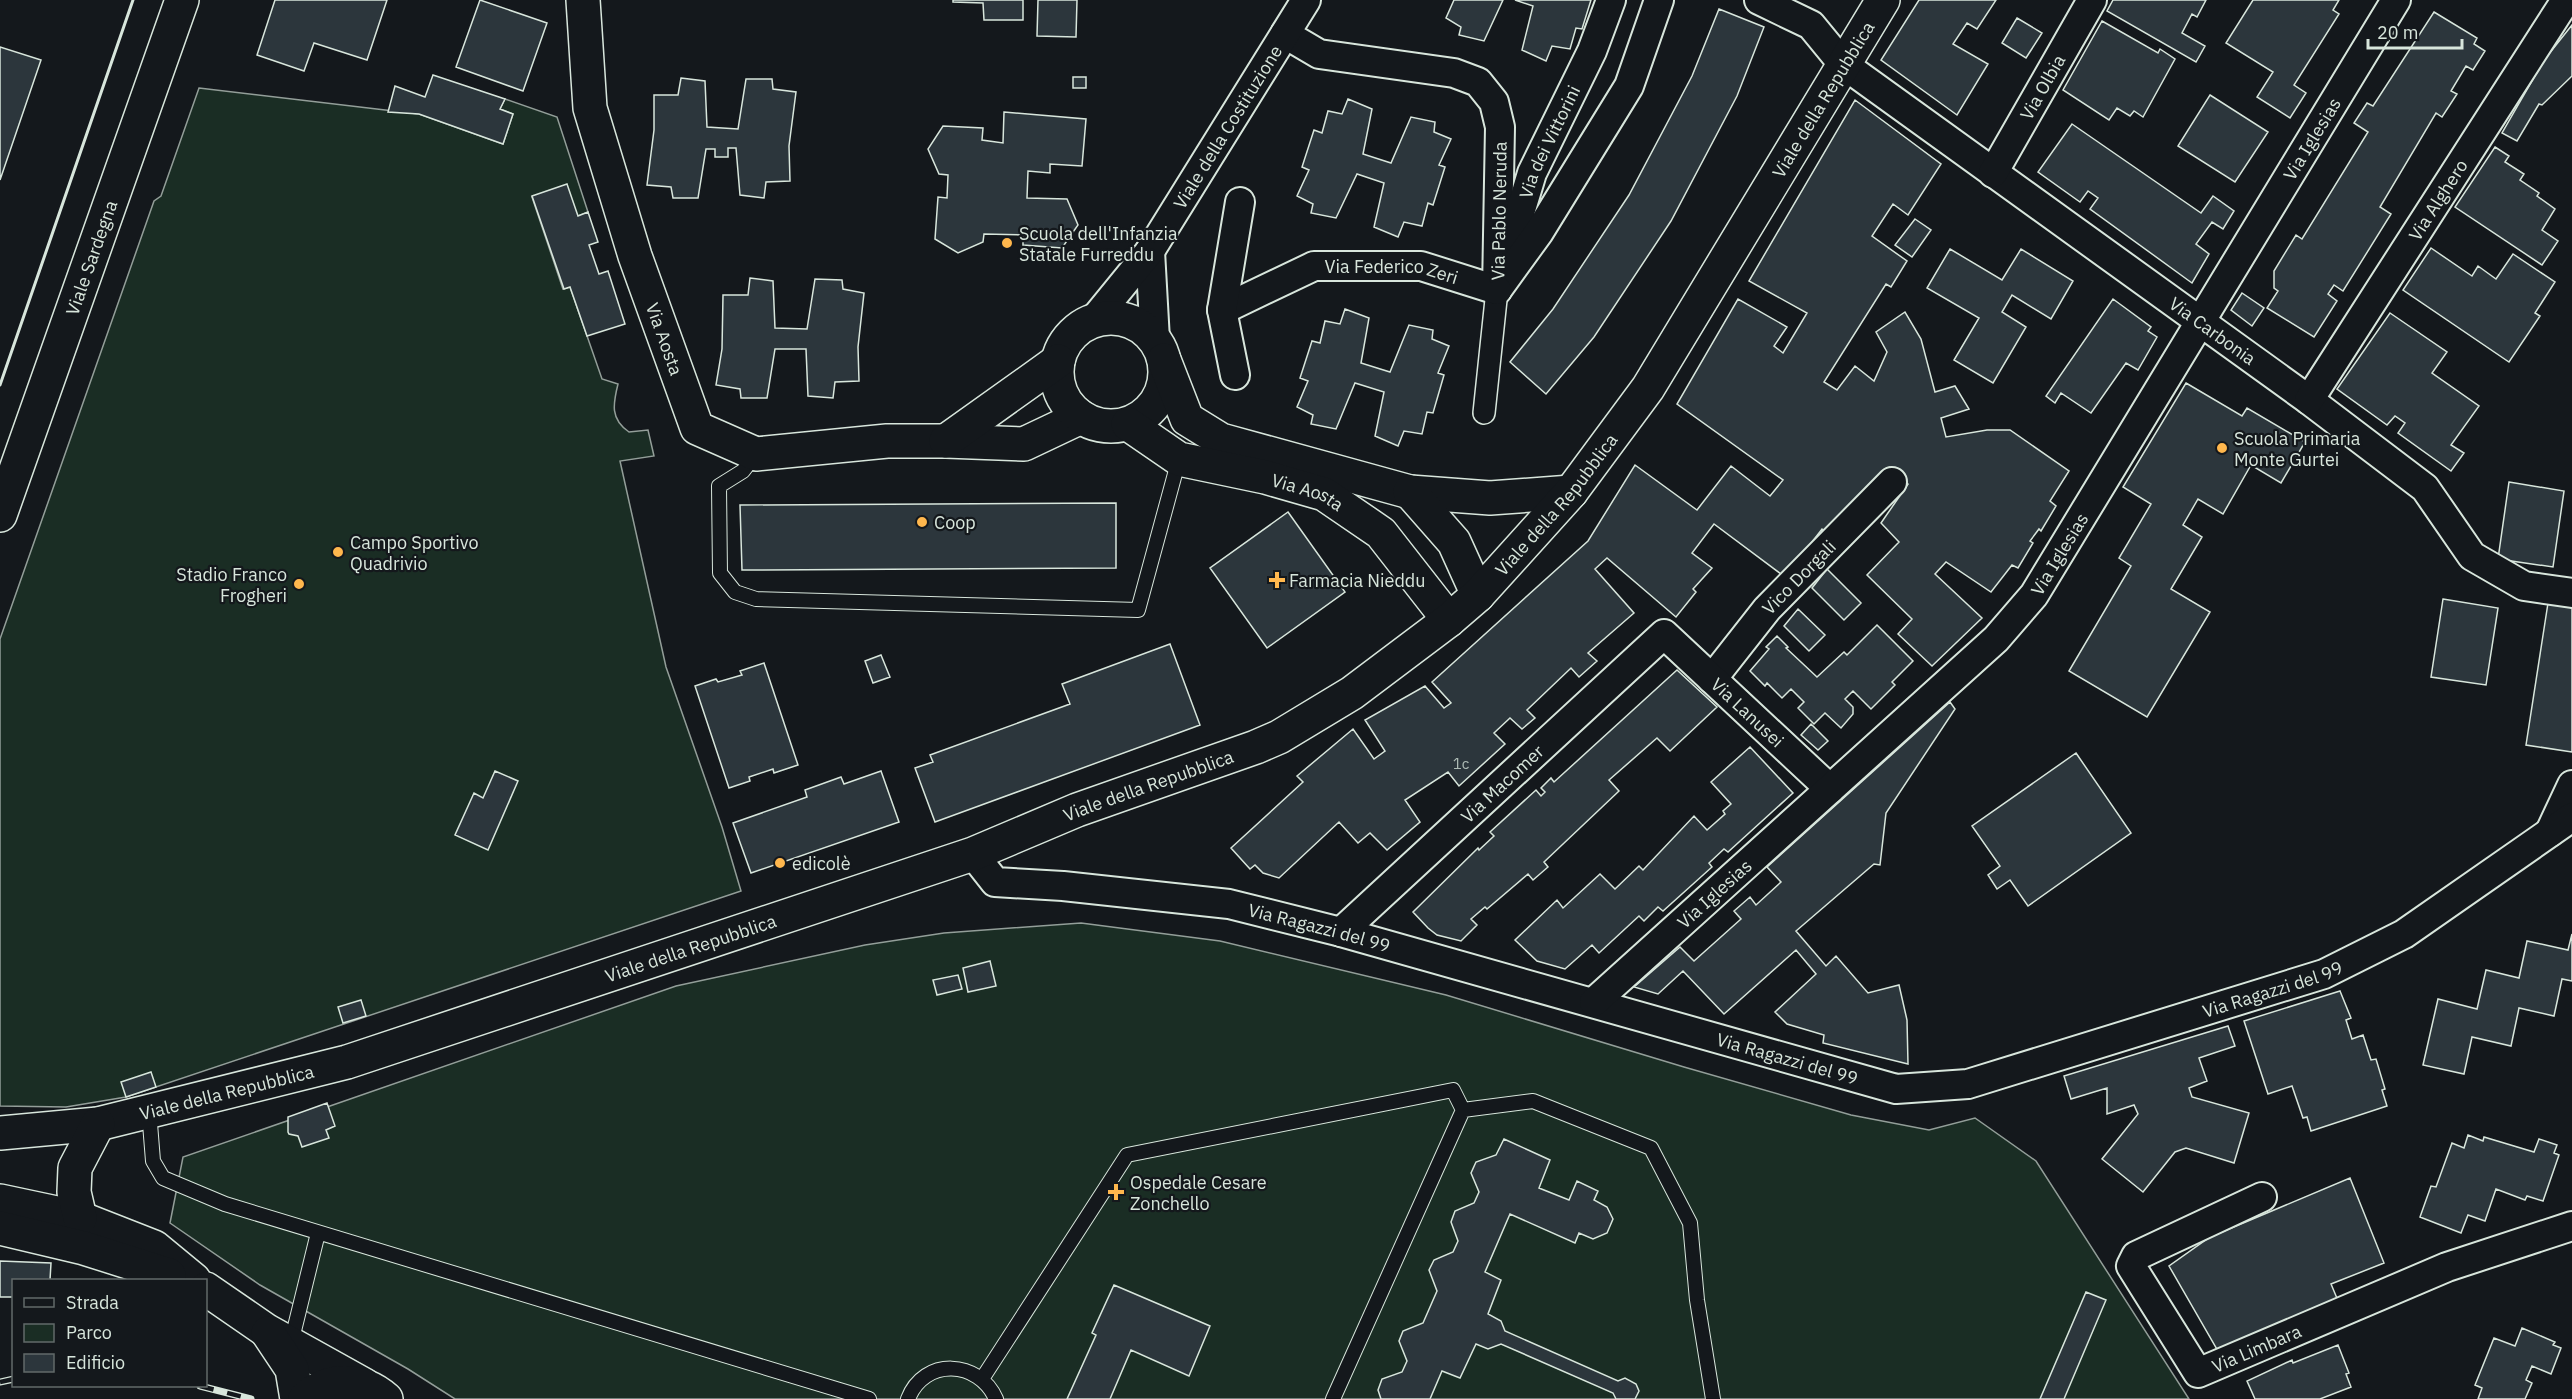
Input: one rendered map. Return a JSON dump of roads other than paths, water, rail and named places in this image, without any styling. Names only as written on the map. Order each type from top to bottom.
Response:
[{"type":"street","name":"Viale Sardegna","points":[[0,515],[182,0]]},
{"type":"street","name":"Via Aosta","points":[[583,0],[590,108],[626,227],[697,428],[756,454],[859,443],[946,441],[1024,444],[1081,417]]},
{"type":"street","name":"Viale della Costituzione","points":[[1092,322],[1150,251],[1306,0]]},
{"type":"street","name":"Via dei Vittorini","points":[[1497,290],[1532,173],[1592,51],[1611,0]]},
{"type":"street","name":"Via Pablo Neruda","points":[[1497,290],[1539,232],[1629,86],[1659,0]]},
{"type":"street","points":[[1759,0],[1811,25],[1843,64]]},
{"type":"street","name":"Viale della Repubblica","points":[[0,1133],[98,1124],[347,1062],[973,854],[1077,810],[1279,737],[1352,693],[1449,620],[1478,595],[1571,492],[1648,388],[1883,0]]},
{"type":"street","name":"Via Olbia","points":[[1993,174],[2092,0]]},
{"type":"street","name":"Via Iglesias","points":[[1594,1002],[1996,639],[2034,595],[2396,0]]},
{"type":"street","name":"Via Alghero","points":[[2309,400],[2566,0]]},
{"type":"street","name":"Via Pablo Neruda","points":[[1285,34],[1320,54],[1454,73],[1478,82],[1494,102],[1500,127],[1497,290]]},
{"type":"street","name":"Via Carbonia","points":[[1843,64],[2309,400],[2425,488],[2472,556],[2524,585],[2572,593]]},
{"type":"street","points":[[1235,375],[1222,310],[1240,202]]},
{"type":"street","points":[[1150,251],[1160,350],[1166,376],[1158,399],[1143,417],[1128,424],[1112,427],[1096,424],[1081,417],[1069,406],[1061,393],[1057,377],[1058,361],[1065,344],[1076,331],[1092,322],[1109,318],[1126,320],[1143,328],[1160,350]]},
{"type":"street","name":"Via Federico Zeri","points":[[1222,310],[1314,266],[1420,266],[1497,290]]},
{"type":"street","points":[[1484,413],[1497,290]]},
{"type":"street","name":"Via Aosta","points":[[1160,350],[1187,419],[1221,441],[1410,492],[1496,498],[1571,492]]},
{"type":"street","points":[[946,441],[1058,361]]},
{"type":"street","name":"Via Aosta","points":[[1128,424],[1179,459],[1264,477],[1324,494],[1381,533],[1449,620]]},
{"type":"street","name":"Vico Dorgali","points":[[1712,679],[1767,609],[1892,482]]},
{"type":"street","points":[[1410,492],[1455,542],[1478,595]]},
{"type":"street","name":"Via Lanusei","points":[[1664,634],[1830,789]]},
{"type":"street","name":"Via Macomer","points":[[1341,932],[1664,634]]},
{"type":"street","points":[[2561,824],[2572,785]]},
{"type":"street","name":"Via Ragazzi del 99","points":[[973,854],[994,882],[1062,886],[1229,904],[1341,932],[1594,1002],[1896,1089],[1968,1084],[2324,974],[2404,933],[2561,824]]},
{"type":"street","points":[[82,1233],[75,1192],[75,1168],[98,1124]]},
{"type":"street","name":"Via Limbara","points":[[2262,1197],[2136,1256],[2131,1266],[2198,1373],[2447,1267],[2572,1226]]},
{"type":"street","points":[[0,1201],[82,1233],[181,1279]]},
{"type":"street","points":[[0,1228],[82,1233],[153,1247],[192,1279]]},
{"type":"street","points":[[207,1290],[279,1337],[375,1392]]},
{"type":"street","points":[[279,1337],[292,1369],[297,1399]]},
{"type":"street","points":[[305,1399],[328,1384],[346,1382],[375,1392]]},
{"type":"lane","points":[[756,454],[743,471],[719,486],[720,573],[735,592],[756,599],[1138,610],[1179,459]]},
{"type":"lane","points":[[982,1378],[1127,1155],[1453,1090],[1463,1110]]},
{"type":"lane","points":[[1463,1110],[1533,1101],[1651,1148],[1690,1223],[1697,1300],[1713,1399]]},
{"type":"lane","points":[[1333,1399],[1463,1110]]},
{"type":"lane","points":[[149,1111],[153,1161],[163,1179],[225,1204],[870,1399]]},
{"type":"lane","points":[[279,1337],[318,1233]]},
{"type":"lane","points":[[908,1399],[917,1384],[928,1374],[941,1369],[956,1368],[970,1371],[982,1378],[996,1399]]},
{"type":"railway","points":[[0,1382],[12,1379]]},
{"type":"railway","points":[[204,1387],[251,1399]]},
{"type":"place","name":"Scuola dell'Infanzia Statale Furreddu","points":[[1007,243]]},
{"type":"place","name":"Scuola Primaria Monte Gurtei","points":[[2222,448]]},
{"type":"place","name":"Coop","points":[[922,522]]},
{"type":"place","name":"Campo Sportivo Quadrivio","points":[[338,552]]},
{"type":"place","name":"Farmacia Nieddu","points":[[1277,580]]},
{"type":"place","name":"Stadio Franco Frogheri","points":[[299,584]]},
{"type":"place","name":"edicolè","points":[[780,863]]},
{"type":"place","name":"Ospedale Cesare Zonchello","points":[[1116,1192]]}]
